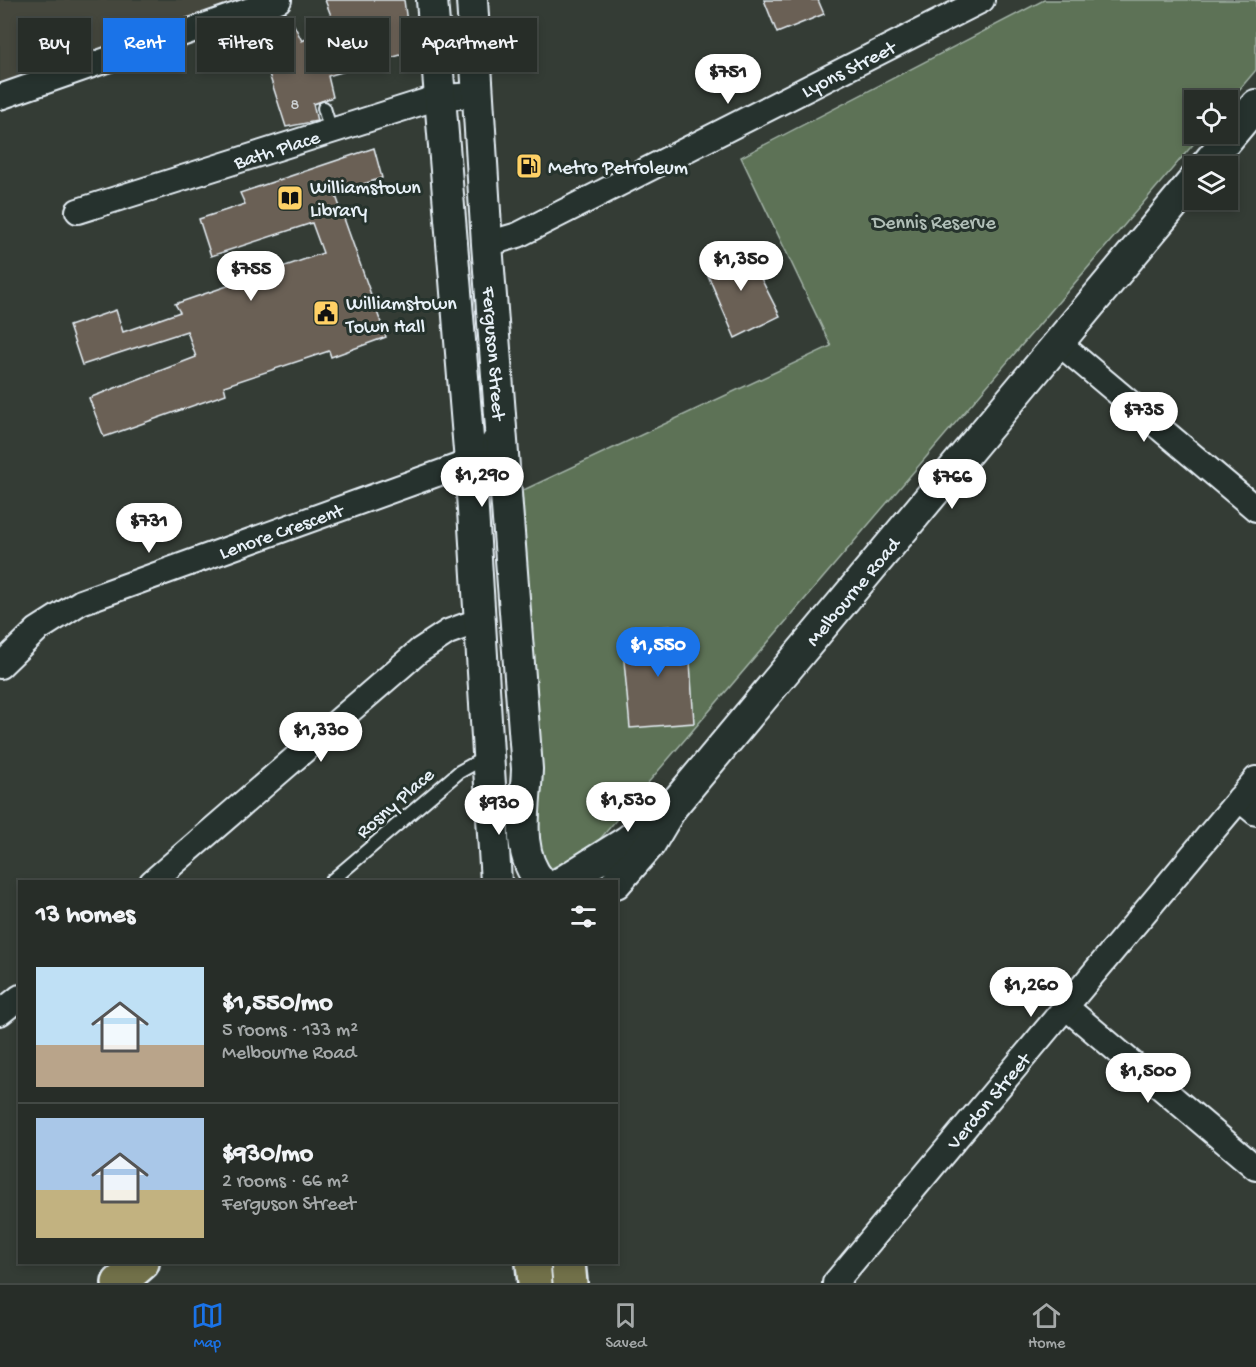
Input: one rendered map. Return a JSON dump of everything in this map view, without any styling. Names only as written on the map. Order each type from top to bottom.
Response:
[{"type":"main road","points":[[533,1264],[535,1283]]},
{"type":"main road","points":[[568,1264],[570,1283]]},
{"type":"street","points":[[0,97],[279,0]]},
{"type":"street","name":"Ferguson Street","points":[[432,0],[470,462],[478,621],[496,880]]},
{"type":"street","name":"Ferguson Street","points":[[472,0],[500,431],[526,769],[524,844],[528,860],[540,880]]},
{"type":"street","name":"Lyons Street","points":[[487,244],[518,235],[982,0]]},
{"type":"street","name":"Bath Place","points":[[78,212],[439,97],[479,95]]},
{"type":"street","points":[[1213,156],[1256,105]]},
{"type":"street","name":"Melbourne Road","points":[[618,881],[650,844],[672,807],[1060,344],[1184,192]]},
{"type":"street","points":[[1060,344],[1256,510]]},
{"type":"street","name":"Lenore Crescent","points":[[0,666],[37,630],[81,602],[470,462],[489,450],[500,431]]},
{"type":"street","points":[[154,880],[419,651],[448,632],[478,621]]},
{"type":"street","name":"Verdon Street","points":[[835,1283],[1067,1008],[1247,806],[1256,779]]},
{"type":"street","name":"Melbourne Road","points":[[565,880],[626,842],[672,807]]},
{"type":"street","points":[[0,1013],[18,999]]},
{"type":"street","points":[[1067,1008],[1256,1168]]},
{"type":"lane","points":[[324,108],[331,131]]},
{"type":"lane","name":"Rosny Place","points":[[332,880],[459,772],[488,756]]},
{"type":"shaded area","points":[[0,0],[256,0],[205,18],[197,18],[197,21],[185,25],[185,18],[103,18],[103,54],[91,58],[91,18],[18,18],[18,72],[51,72],[0,90]]},
{"type":"green space","name":"Dennis Reserve","points":[[1044,0],[1256,0],[1256,70],[1238,91],[1184,90],[1184,144],[1193,144],[600,839],[579,855],[550,869],[540,853],[515,494],[831,346],[741,157]]},
{"type":"building","points":[[325,0],[404,0],[406,18],[401,18],[401,55],[389,58],[389,18],[332,18]]},
{"type":"building","points":[[764,0],[818,0],[824,14],[777,33]]},
{"type":"building","points":[[294,25],[302,41],[306,39],[306,72],[342,72],[328,76],[333,97],[313,104],[317,121],[286,127],[268,72],[294,72]]},
{"type":"building","name":"Williamstown Town Hall","points":[[374,148],[382,178],[335,193],[386,337],[331,357],[329,351],[224,386],[226,394],[104,437],[89,398],[196,357],[187,331],[82,365],[69,326],[116,310],[123,332],[180,312],[175,304],[323,253],[312,223],[211,256],[199,219],[245,204],[240,193]]},
{"type":"building","points":[[745,247],[780,316],[735,338],[704,266]]},
{"type":"building","points":[[675,626],[676,633],[688,632],[694,723],[630,728],[622,638],[638,636],[638,628]]},
{"type":"place","name":"Metro Petroleum","points":[[529,166]]},
{"type":"place","name":"Williamstown Library","points":[[290,198]]},
{"type":"place","name":"Williamstown Town Hall","points":[[326,313]]}]
